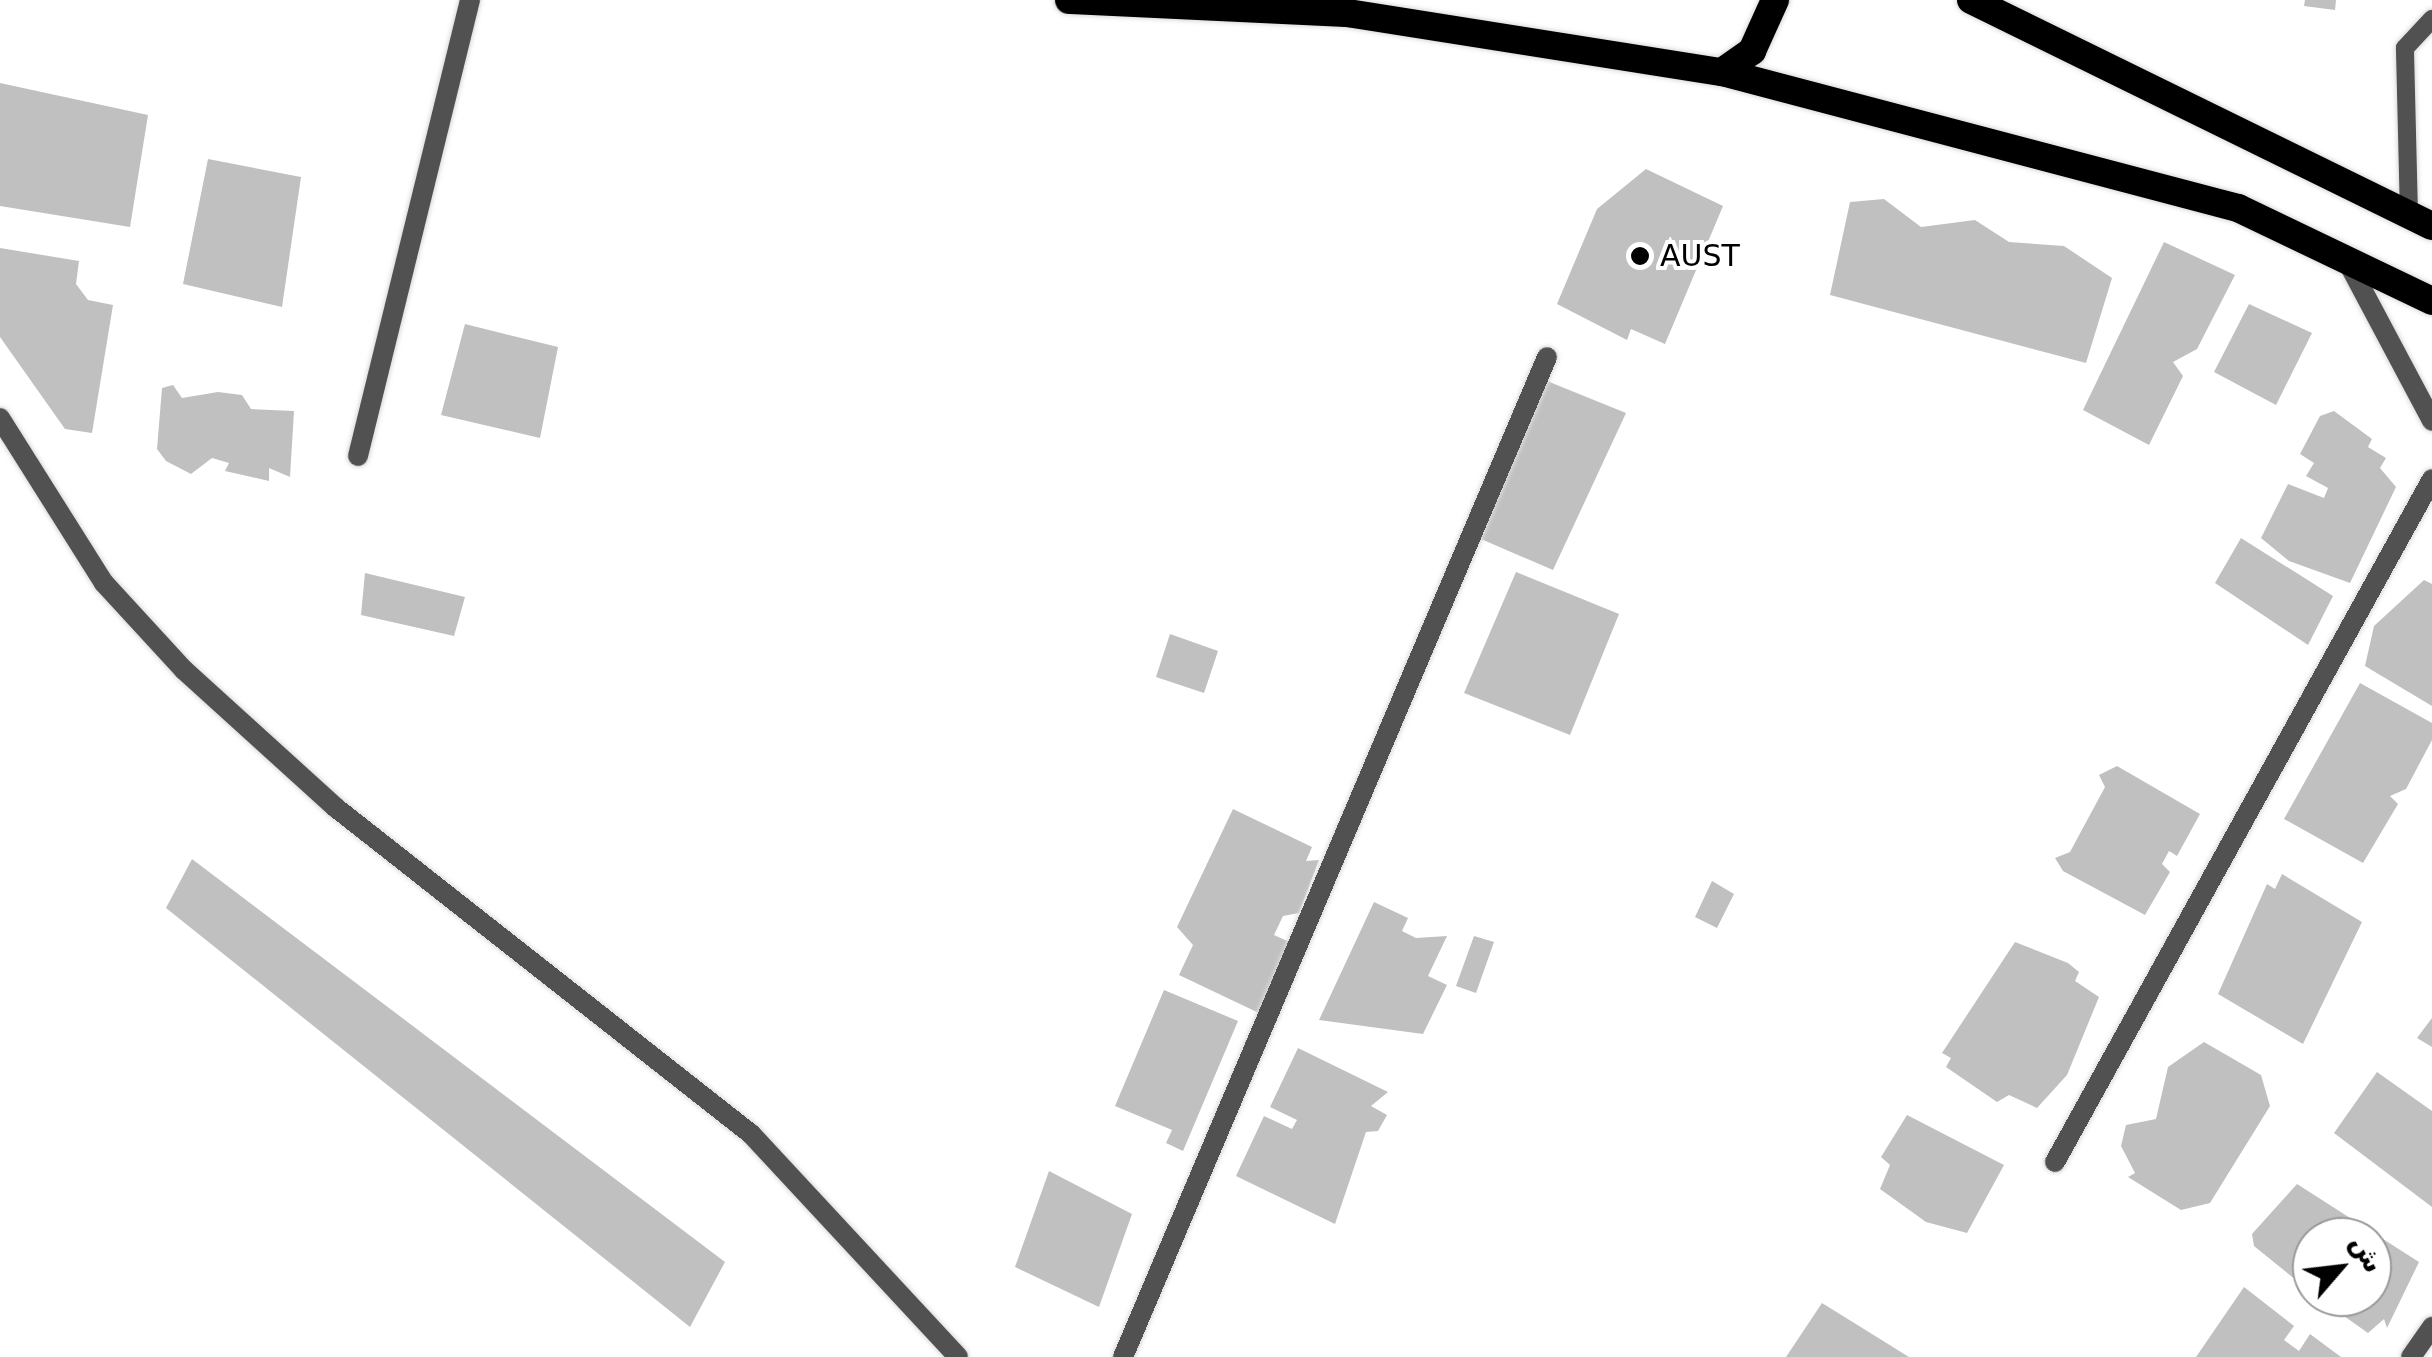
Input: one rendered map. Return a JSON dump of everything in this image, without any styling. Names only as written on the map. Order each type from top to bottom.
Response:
[{"type":"highway","points":[[1069,0],[1348,13],[1722,72],[2238,208],[2432,301]]},
{"type":"highway","points":[[1321,0],[1348,13]]},
{"type":"highway","points":[[1722,72],[1752,51],[1775,0]]},
{"type":"highway","points":[[1971,0],[2420,221]]},
{"type":"street","points":[[358,456],[470,0]]},
{"type":"street","points":[[2347,260],[2432,421]]},
{"type":"street","points":[[1123,1357],[1547,358]]},
{"type":"street","points":[[0,418],[104,584],[198,684],[335,806],[751,1134],[958,1357]]},
{"type":"street","points":[[2055,1162],[2432,479]]},
{"type":"street","points":[[2411,1357],[2432,1327]]},
{"type":"lane","points":[[2420,221],[2406,48],[2432,19]]},
{"type":"building","points":[[2305,0],[2336,0],[2335,10],[2304,6]]},
{"type":"building","points":[[0,83],[148,115],[130,227],[0,206]]},
{"type":"building","points":[[208,159],[301,177],[282,307],[183,284]]},
{"type":"building","name":"AUST","points":[[1646,169],[1723,206],[1665,344],[1631,329],[1627,340],[1557,304],[1597,209]]},
{"type":"building","points":[[1884,199],[1921,227],[1975,220],[2009,242],[2064,246],[2112,278],[2086,363],[1830,295],[1850,202]]},
{"type":"building","points":[[2164,242],[2235,275],[2197,349],[2173,362],[2183,376],[2149,445],[2083,410]]},
{"type":"building","points":[[0,248],[79,261],[76,284],[88,300],[113,305],[92,433],[65,429],[0,337]]},
{"type":"building","points":[[2249,304],[2312,333],[2276,405],[2214,372]]},
{"type":"building","points":[[465,324],[558,347],[540,438],[441,415]]},
{"type":"building","points":[[1547,381],[1626,413],[1553,570],[1481,539]]},
{"type":"building","points":[[173,385],[182,398],[218,392],[242,395],[251,409],[294,411],[290,477],[269,468],[269,481],[225,471],[229,463],[212,458],[191,474],[166,461],[157,449],[162,388]]},
{"type":"building","points":[[2334,411],[2372,439],[2368,447],[2386,458],[2380,468],[2396,487],[2350,583],[2289,561],[2261,538],[2288,484],[2324,498],[2328,488],[2306,476],[2314,463],[2300,454],[2320,416]]},
{"type":"building","points":[[2241,538],[2333,596],[2308,645],[2215,583]]},
{"type":"building","points":[[1516,572],[1619,614],[1570,735],[1464,693]]},
{"type":"building","points":[[365,573],[465,597],[454,636],[361,615]]},
{"type":"building","points":[[2424,580],[2432,584],[2432,706],[2365,666],[2374,626]]},
{"type":"building","points":[[1170,634],[1218,651],[1204,693],[1156,677]]},
{"type":"building","points":[[2360,683],[2432,723],[2432,740],[2406,789],[2390,796],[2398,804],[2363,863],[2284,819]]},
{"type":"building","points":[[2117,766],[2200,814],[2177,856],[2169,851],[2162,864],[2170,872],[2145,915],[2063,871],[2055,858],[2070,852],[2105,787],[2099,775]]},
{"type":"building","points":[[1233,809],[1312,847],[1306,861],[1319,860],[1299,913],[1283,916],[1274,935],[1294,944],[1261,1014],[1179,975],[1193,945],[1177,927]]},
{"type":"building","points":[[192,859],[725,1262],[690,1327],[166,908]]},
{"type":"building","points":[[2282,874],[2362,922],[2303,1044],[2218,994],[2267,884],[2275,889]]},
{"type":"building","points":[[1712,881],[1734,894],[1717,928],[1695,917]]},
{"type":"building","points":[[1374,902],[1408,918],[1402,931],[1416,938],[1447,936],[1428,976],[1447,985],[1423,1034],[1319,1020]]},
{"type":"building","points":[[1474,936],[1494,942],[1476,993],[1456,986]]},
{"type":"building","points":[[2015,942],[2068,963],[2079,972],[2075,981],[2099,997],[2067,1075],[2037,1108],[2009,1095],[1997,1102],[1946,1067],[1951,1058],[1942,1053]]},
{"type":"building","points":[[1164,990],[1238,1021],[1183,1151],[1166,1143],[1172,1130],[1115,1106]]},
{"type":"building","points":[[2432,1018],[2432,1047],[2417,1038]]},
{"type":"building","points":[[2204,1042],[2261,1075],[2270,1106],[2210,1203],[2181,1210],[2128,1177],[2135,1173],[2121,1146],[2126,1125],[2156,1119],[2168,1067]]},
{"type":"building","points":[[1298,1048],[1388,1092],[1371,1106],[1387,1115],[1378,1131],[1366,1132],[1335,1224],[1236,1176],[1264,1116],[1292,1129],[1297,1120],[1270,1107]]},
{"type":"building","points":[[2377,1072],[2432,1111],[2432,1207],[2334,1133]]},
{"type":"building","points":[[1907,1115],[2004,1165],[1967,1233],[1926,1222],[1880,1189],[1890,1165],[1881,1157]]},
{"type":"building","points":[[1049,1171],[1132,1214],[1099,1307],[1015,1267]]},
{"type":"building","points":[[2297,1184],[2349,1217],[2292,1217],[2292,1277],[2254,1246],[2252,1234]]},
{"type":"building","points":[[2392,1245],[2419,1262],[2387,1328],[2384,1319],[2368,1333],[2345,1317],[2392,1317]]},
{"type":"building","points":[[2244,1287],[2294,1326],[2284,1340],[2299,1351],[2310,1334],[2341,1357],[2196,1357]]},
{"type":"building","points":[[1822,1303],[1909,1357],[1786,1357]]},
{"type":"place","name":"AUST","points":[[1640,256]]}]
